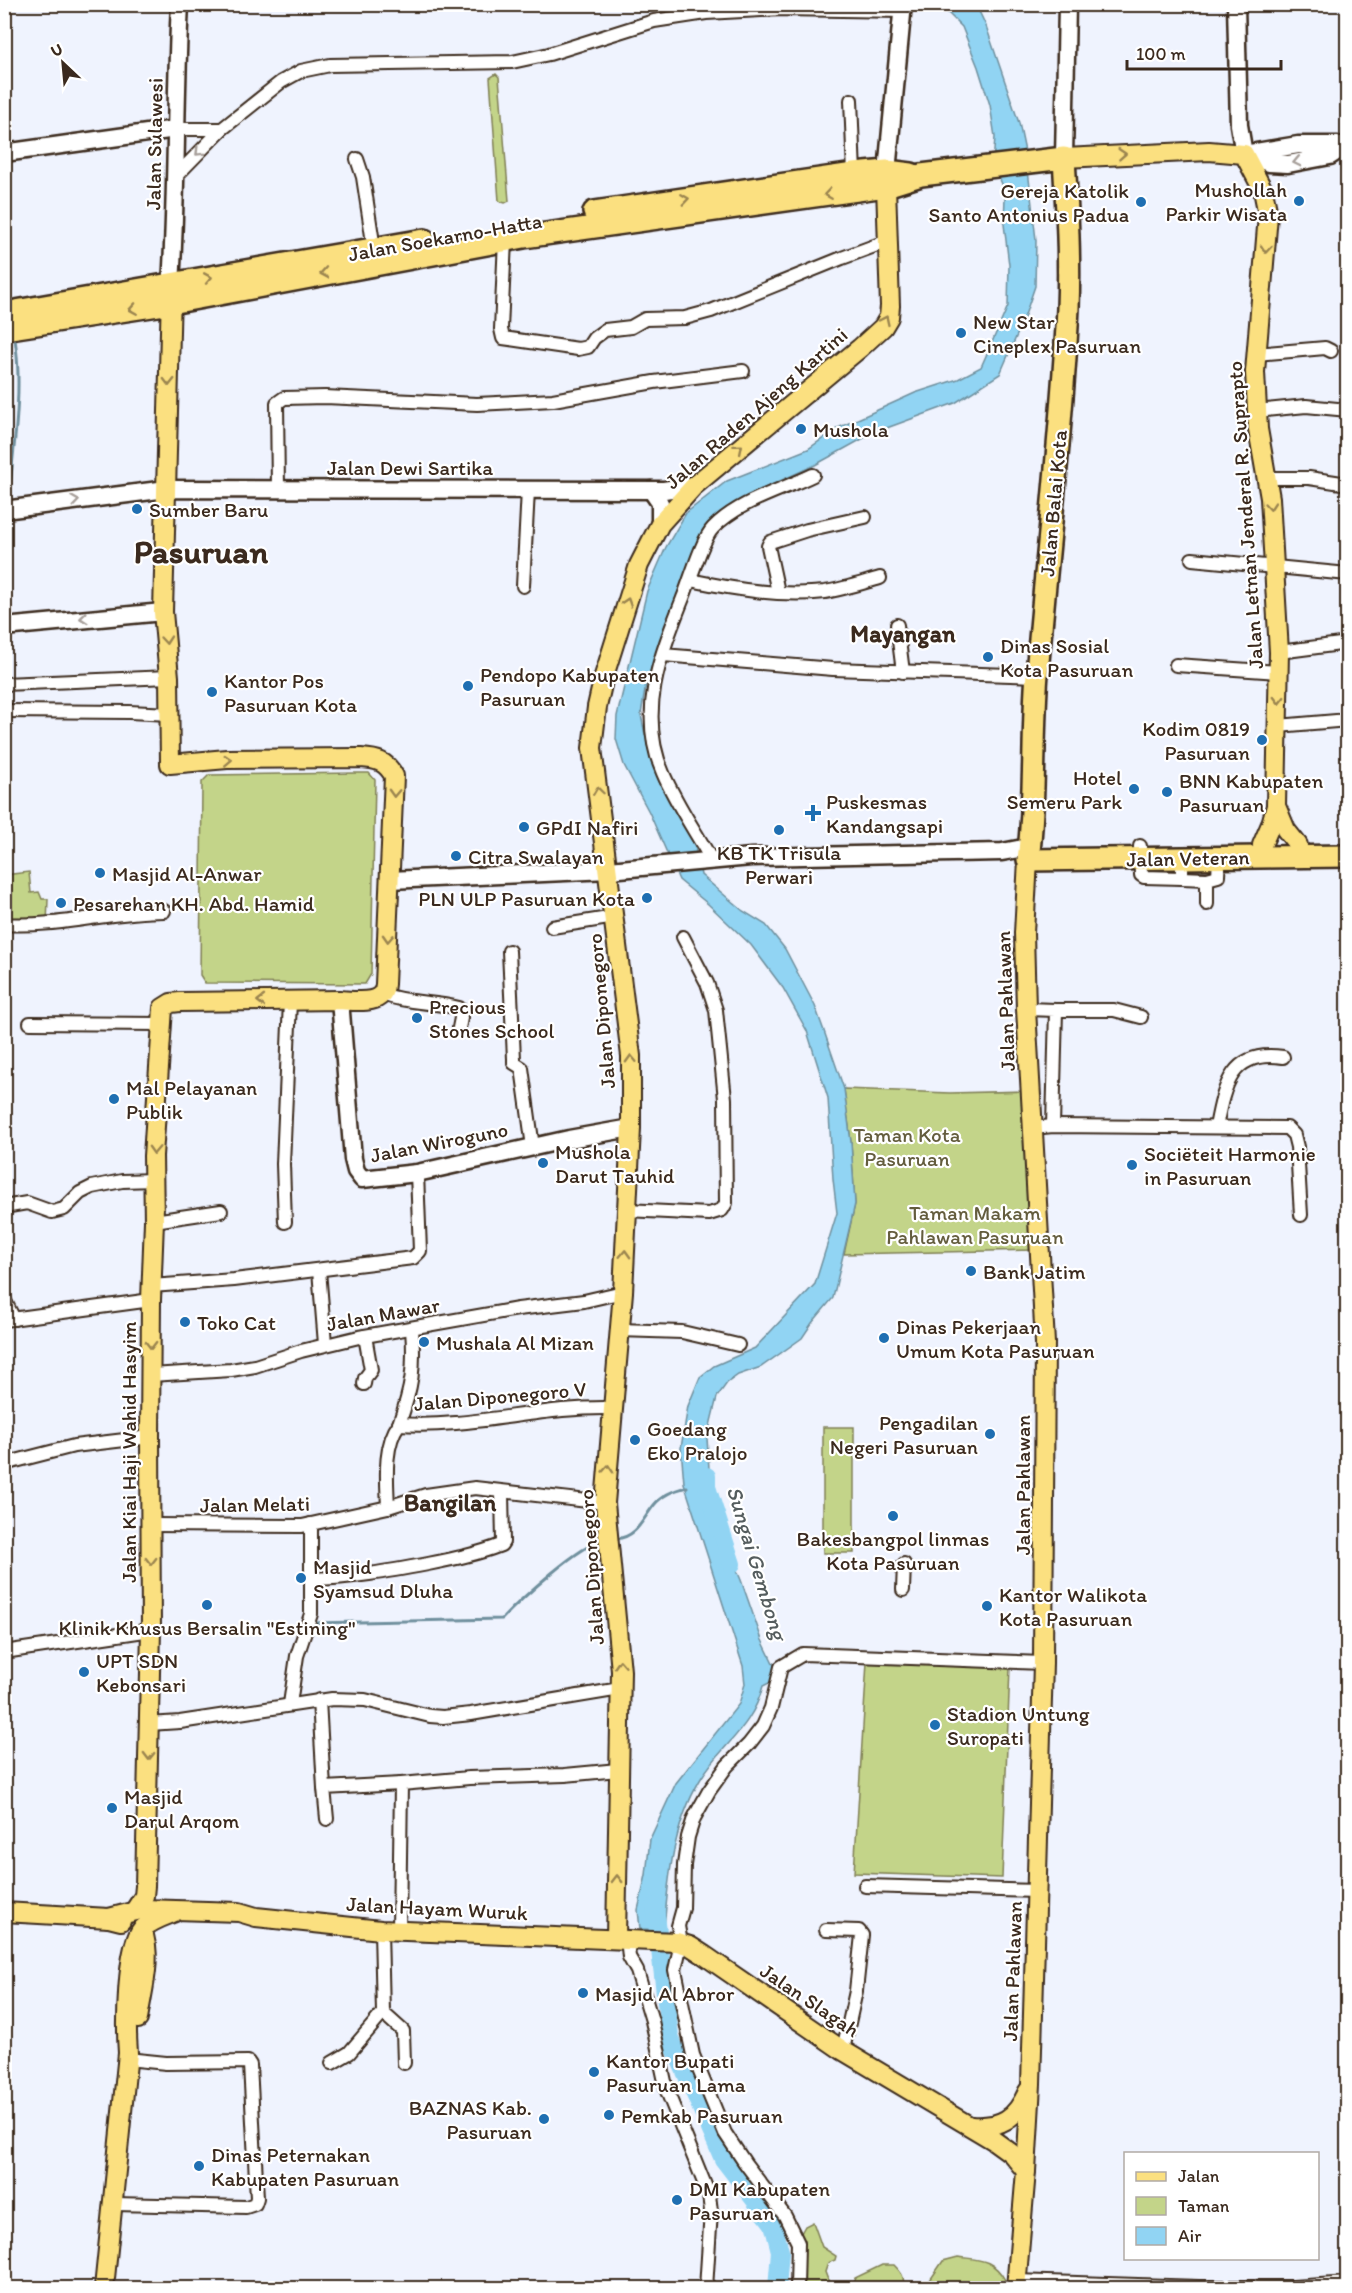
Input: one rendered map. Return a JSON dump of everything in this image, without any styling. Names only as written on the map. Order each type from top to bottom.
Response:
[{"type":"highway","points":[[886,178],[1064,158]]},
{"type":"highway","name":"Jalan Balai Kota","points":[[1029,853],[1032,824],[1036,676],[1053,512],[1068,307],[1068,232],[1064,158]]},
{"type":"highway","name":"Jalan Soekarno-Hatta","points":[[171,293],[374,249],[524,223],[854,174],[886,178]]},
{"type":"highway","name":"Jalan Soekarno-Hatta","points":[[4,329],[27,317],[886,178]]},
{"type":"highway","name":"Jalan Soekarno-Hatta","points":[[4,313],[27,317]]},
{"type":"highway","name":"Jalan Veteran","points":[[1139,852],[1182,868],[1218,858],[1298,844],[1347,844]]},
{"type":"highway","name":"Jalan Veteran","points":[[1029,853],[1256,851],[1347,856]]},
{"type":"main road","points":[[1064,158],[1209,151],[1244,154]]},
{"type":"main road","name":"Jalan Letnan Jenderal R. Suprapto","points":[[1244,154],[1263,190],[1268,215],[1267,248],[1256,354],[1256,411],[1270,498],[1275,568],[1279,652],[1276,806]]},
{"type":"main road","name":"Jalan Raden Ajeng Kartini","points":[[609,870],[592,735],[604,676],[639,565],[660,524],[695,485],[883,327],[889,317],[890,306],[886,178]]},
{"type":"main road","points":[[162,1016],[171,1003],[180,1002],[340,1000],[361,1002],[372,1000],[382,994],[385,989],[394,776],[385,763],[377,759],[361,758],[226,759],[170,765],[169,677],[163,612],[171,293]]},
{"type":"main road","points":[[1276,806],[1286,830],[1298,844]]},
{"type":"main road","points":[[1256,851],[1271,824],[1276,806]]},
{"type":"main road","name":"Jalan Pahlawan","points":[[1016,2285],[1031,2084],[1043,1663],[1045,1343],[1026,1009],[1024,933],[1029,853]]},
{"type":"main road","name":"Jalan Diponegoro","points":[[609,870],[631,1056],[631,1128],[623,1292],[605,1503],[620,1653],[618,1770],[625,1938]]},
{"type":"main road","name":"Jalan Kiai Haji Wahid Hasyim","points":[[140,1956],[146,1940],[147,1916],[152,1525],[150,1437],[153,1156],[162,1016]]},
{"type":"main road","name":"Jalan Hayam Wuruk","points":[[147,1916],[177,1911],[239,1912],[256,1917],[390,1930],[625,1938]]},
{"type":"main road","points":[[4,1912],[110,1918],[147,1916]]},
{"type":"main road","name":"Jalan Hayam Wuruk","points":[[147,1916],[186,1923],[240,1923],[256,1917]]},
{"type":"main road","points":[[104,2289],[127,2056],[137,2028],[140,1956],[110,1918]]},
{"type":"main road","name":"Jalan Slagah","points":[[625,1938],[679,1942],[694,1948],[843,2050],[947,2114],[971,2126],[1011,2153],[1026,2171]]},
{"type":"main road","points":[[971,2126],[993,2126],[1010,2118],[1023,2102],[1031,2084]]},
{"type":"street","name":"Jalan Sulawesi","points":[[171,293],[177,175],[176,129],[180,4]]},
{"type":"street","points":[[1064,158],[1067,4]]},
{"type":"street","points":[[1236,4],[1239,125],[1244,154],[1269,163],[1288,165],[1330,156],[1347,143]]},
{"type":"street","points":[[177,175],[222,129],[281,82],[301,71],[320,66],[415,62],[480,64],[512,62],[549,54],[654,21],[706,13],[782,9],[903,8],[886,178]]},
{"type":"street","points":[[851,100],[854,174]]},
{"type":"street","points":[[9,152],[176,129],[222,129]]},
{"type":"street","points":[[357,159],[363,177],[374,249]]},
{"type":"street","points":[[505,240],[501,329],[503,338],[578,349],[588,347],[594,338],[605,330],[631,327],[645,319],[685,318],[711,311],[888,241]]},
{"type":"street","points":[[1256,354],[1325,348],[1331,351]]},
{"type":"street","points":[[278,489],[277,403],[284,398],[325,397],[488,404],[553,400],[654,382],[743,371]]},
{"type":"street","points":[[1256,411],[1306,406],[1347,410]]},
{"type":"street","points":[[708,861],[671,790],[652,740],[650,710],[657,671],[668,634],[705,538],[719,522],[740,508],[813,475]]},
{"type":"street","points":[[1266,478],[1308,478],[1347,484]]},
{"type":"street","name":"Jalan Dewi Sartika","points":[[11,510],[167,489],[651,490],[695,485]]},
{"type":"street","points":[[523,586],[528,490]]},
{"type":"street","points":[[651,490],[660,503],[660,524]]},
{"type":"street","points":[[778,592],[768,546],[770,542],[807,530],[865,517]]},
{"type":"street","points":[[1192,559],[1347,574]]},
{"type":"street","points":[[690,580],[735,588],[778,592],[823,592],[844,589],[880,578]]},
{"type":"street","points":[[4,627],[163,612]]},
{"type":"street","points":[[897,625],[903,672]]},
{"type":"street","points":[[1279,652],[1347,643]]},
{"type":"street","points":[[663,655],[833,669],[1036,676]]},
{"type":"street","points":[[1176,665],[1279,672]]},
{"type":"street","points":[[4,684],[169,677]]},
{"type":"street","points":[[4,711],[170,714]]},
{"type":"street","points":[[1278,726],[1347,720]]},
{"type":"street","points":[[390,880],[609,870],[751,857],[1029,853]]},
{"type":"street","points":[[1182,868],[1206,879],[1218,876],[1218,858]]},
{"type":"street","points":[[1206,879],[1207,904]]},
{"type":"street","points":[[4,924],[44,924],[135,911],[164,911]]},
{"type":"street","points":[[552,927],[615,917]]},
{"type":"street","points":[[626,1210],[709,1214],[722,1210],[726,1203],[725,1099],[716,1010],[708,983],[683,937]]},
{"type":"street","points":[[508,951],[514,1059],[522,1068],[533,1147]]},
{"type":"street","points":[[382,994],[400,1001],[459,1008],[461,1018],[459,1028]]},
{"type":"street","points":[[285,1222],[284,1164],[290,1000]]},
{"type":"street","name":"Jalan Wiroguno","points":[[340,1000],[353,1159],[356,1171],[365,1180],[417,1173],[631,1128]]},
{"type":"street","points":[[1026,1009],[1114,1010],[1141,1017]]},
{"type":"street","points":[[1053,1126],[1056,1010]]},
{"type":"street","points":[[30,1023],[162,1016]]},
{"type":"street","points":[[1216,1127],[1223,1093],[1231,1078],[1245,1062],[1253,1057],[1267,1055],[1283,1057]]},
{"type":"street","points":[[1033,1128],[1053,1126],[1276,1127],[1291,1130],[1297,1147],[1301,1215]]},
{"type":"street","points":[[4,1299],[9,1320],[151,1293],[417,1256],[420,1251],[417,1173]]},
{"type":"street","points":[[4,1207],[27,1203],[52,1212],[64,1209],[80,1193],[92,1187],[122,1181],[154,1180]]},
{"type":"street","points":[[154,1221],[221,1211]]},
{"type":"street","points":[[319,1269],[325,1344]]},
{"type":"street","name":"Jalan Mawar","points":[[151,1375],[231,1370],[255,1366],[325,1344],[518,1309],[584,1301],[623,1292]]},
{"type":"street","points":[[388,1507],[388,1466],[391,1441],[414,1374],[412,1329]]},
{"type":"street","points":[[620,1330],[682,1332],[738,1345]]},
{"type":"street","points":[[364,1384],[364,1378],[371,1370],[365,1336]]},
{"type":"street","name":"Jalan Diponegoro V","points":[[400,1420],[415,1425],[465,1423],[533,1412],[584,1407],[613,1408]]},
{"type":"street","points":[[4,1464],[74,1446],[150,1437]]},
{"type":"street","name":"Jalan Melati","points":[[152,1525],[284,1526],[312,1524],[388,1507],[426,1495],[475,1488],[605,1503]]},
{"type":"street","points":[[313,1579],[351,1578],[386,1572],[445,1560],[501,1545],[503,1542],[502,1492]]},
{"type":"street","points":[[290,1704],[297,1656],[311,1614],[312,1524]]},
{"type":"street","points":[[903,1590],[904,1564]]},
{"type":"street","points":[[4,1652],[151,1630]]},
{"type":"street","points":[[797,2289],[798,2243],[792,2230],[725,2133],[693,2055],[675,1970],[679,1942],[678,1926],[683,1908],[684,1865],[688,1837],[694,1818],[709,1791],[727,1766],[763,1726],[771,1708],[781,1667],[803,1654],[1043,1663]]},
{"type":"street","points":[[149,1724],[180,1722],[319,1701],[365,1700],[443,1717],[620,1689]]},
{"type":"street","points":[[319,1701],[327,1819]]},
{"type":"street","points":[[324,1788],[618,1770]]},
{"type":"street","points":[[332,2063],[349,2053],[383,2013],[401,1784]]},
{"type":"street","points":[[865,1886],[1038,1891]]},
{"type":"street","points":[[826,1930],[859,1931],[862,1935],[856,1991],[843,2050]]},
{"type":"street","points":[[625,1938],[629,1957],[638,1971],[668,2091],[709,2195],[711,2211],[706,2289]]},
{"type":"street","points":[[383,2013],[403,2031],[404,2063]]},
{"type":"street","points":[[114,2204],[246,2207],[255,2204],[257,2198],[248,2062],[166,2063],[127,2056]]},
{"type":"street","points":[[1016,2285],[1293,2287],[1347,2283]]},
{"type":"green space","points":[[496,74],[499,77],[509,201],[505,203],[499,201],[490,78]]},
{"type":"green space","points":[[369,773],[375,780],[371,974],[365,984],[205,983],[200,975],[202,782],[209,775]]},
{"type":"green space","points":[[29,872],[31,893],[39,892],[42,899],[48,899],[47,924],[5,924],[4,875]]},
{"type":"green space","name":"Taman Kota Pasuruan","points":[[844,1089],[950,1093],[1030,1091],[1036,1250],[844,1254],[855,1204],[851,1142]]},
{"type":"green space","points":[[823,1427],[854,1427],[854,1553],[823,1553]]},
{"type":"green space","name":"Stadion Untung Suropati","points":[[867,1662],[1010,1667],[1002,1878],[854,1873]]},
{"type":"green space","points":[[813,2222],[822,2247],[836,2256],[835,2260],[828,2263],[825,2272],[831,2288],[799,2288],[804,2261],[801,2233],[805,2226]]},
{"type":"green space","points":[[958,2257],[991,2264],[1005,2280],[1003,2288],[927,2288],[943,2261]]},
{"type":"green space","points":[[882,2265],[894,2265],[897,2268],[904,2281],[903,2288],[851,2288],[855,2278]]},
{"type":"water","points":[[940,5],[976,5],[986,26],[1019,123],[1027,161],[1036,240],[1035,286],[1023,321],[1000,374],[955,403],[873,433],[815,465],[758,491],[718,516],[701,534],[646,683],[641,715],[648,749],[664,789],[693,837],[701,875],[743,911],[766,925],[785,949],[815,1006],[844,1089],[851,1142],[855,1204],[833,1298],[802,1338],[761,1367],[738,1375],[727,1383],[717,1397],[707,1438],[711,1499],[722,1535],[762,1640],[774,1665],[775,1680],[763,1686],[758,1701],[744,1725],[708,1768],[691,1798],[673,1853],[664,1930],[640,1929],[638,1910],[646,1875],[650,1839],[676,1783],[739,1704],[745,1684],[743,1666],[684,1483],[681,1448],[688,1406],[700,1377],[714,1366],[755,1348],[815,1284],[837,1213],[828,1098],[807,1031],[783,988],[751,945],[679,880],[649,812],[624,765],[616,739],[617,716],[647,591],[666,547],[686,513],[727,481],[808,449],[838,428],[915,393],[958,379],[981,367],[1008,306],[1009,265],[1004,224],[1005,198],[1002,184],[993,164],[995,137],[990,105],[978,67],[962,27]]},
{"type":"waterway","points":[[4,78],[8,148]]},
{"type":"waterway","points":[[4,210],[8,158]]},
{"type":"waterway","points":[[4,231],[9,304]]},
{"type":"waterway","points":[[8,504],[18,396],[14,334]]},
{"type":"waterway","points":[[4,536],[7,517]]},
{"type":"waterway","name":"Sungai Gembong","points":[[707,1476],[707,1487],[732,1564]]},
{"type":"waterway","points":[[616,1539],[623,1538],[634,1531],[661,1498],[687,1487]]},
{"type":"waterway","points":[[312,1623],[502,1619],[566,1562],[593,1544],[603,1541]]},
{"type":"waterway","name":"Sungai Gembong","points":[[655,1906],[670,2037],[723,2159],[773,2224],[780,2251],[777,2288]]},
{"type":"place","name":"Mushollah Parkir Wisata","points":[[1299,201]]},
{"type":"place","name":"Gereja Katolik Santo Antonius Padua","points":[[1141,202]]},
{"type":"place","name":"New Star Cineplex Pasuruan","points":[[961,333]]},
{"type":"place","name":"Mushola","points":[[801,429]]},
{"type":"place","name":"Sumber Baru","points":[[137,509]]},
{"type":"place","name":"Dinas Sosial Kota Pasuruan","points":[[988,657]]},
{"type":"place","name":"Pendopo Kabupaten Pasuruan","points":[[468,686]]},
{"type":"place","name":"Kantor Pos Pasuruan Kota","points":[[212,692]]},
{"type":"place","name":"Kodim 0819 Pasuruan","points":[[1262,740]]},
{"type":"place","name":"Hotel Semeru Park","points":[[1134,789]]},
{"type":"place","name":"BNN Kabupaten Pasuruan","points":[[1167,792]]},
{"type":"place","name":"Puskesmas Kandangsapi","points":[[813,813]]},
{"type":"place","name":"GPdI Nafiri","points":[[524,827]]},
{"type":"place","name":"KB TK Trisula Perwari","points":[[779,830]]},
{"type":"place","name":"Citra Swalayan","points":[[456,856]]},
{"type":"place","name":"Masjid Al-Anwar","points":[[100,873]]},
{"type":"place","name":"PLN ULP Pasuruan Kota","points":[[647,898]]},
{"type":"place","name":"Pesarehan KH. Abd. Hamid","points":[[61,903]]},
{"type":"place","name":"Precious Stones School","points":[[417,1018]]},
{"type":"place","name":"Mal Pelayanan Publik","points":[[114,1099]]},
{"type":"place","name":"Mushola Darut Tauhid","points":[[543,1163]]},
{"type":"place","name":"Sociëteit Harmonie in Pasuruan","points":[[1132,1165]]},
{"type":"place","name":"Bank Jatim","points":[[971,1271]]},
{"type":"place","name":"Toko Cat","points":[[185,1322]]},
{"type":"place","name":"Dinas Pekerjaan Umum Kota Pasuruan","points":[[884,1338]]},
{"type":"place","name":"Mushala Al Mizan","points":[[424,1342]]},
{"type":"place","name":"Pengadilan Negeri Pasuruan","points":[[990,1434]]},
{"type":"place","name":"Goedang Eko Pralojo","points":[[635,1440]]},
{"type":"place","name":"Bakesbangpol linmas Kota Pasuruan","points":[[893,1516]]},
{"type":"place","name":"Masjid Syamsud Dluha","points":[[301,1578]]},
{"type":"place","name":"Klinik Khusus Bersalin \"Estining\"","points":[[207,1605]]},
{"type":"place","name":"Kantor Walikota Kota Pasuruan","points":[[987,1606]]},
{"type":"place","name":"UPT SDN Kebonsari","points":[[84,1672]]},
{"type":"place","name":"Stadion Untung Suropati","points":[[935,1725]]},
{"type":"place","name":"Masjid Darul Arqom","points":[[112,1808]]},
{"type":"place","name":"Masjid Al Abror","points":[[583,1993]]},
{"type":"place","name":"Kantor Bupati Pasuruan Lama","points":[[594,2072]]},
{"type":"place","name":"Pemkab Pasuruan","points":[[609,2115]]},
{"type":"place","name":"BAZNAS Kab. Pasuruan","points":[[544,2119]]},
{"type":"place","name":"Dinas Peternakan Kabupaten Pasuruan","points":[[199,2166]]},
{"type":"place","name":"DMI Kabupaten Pasuruan","points":[[677,2200]]},
{"type":"district","name":"Pasuruan","points":[[201,551]]},
{"type":"district","name":"Mayangan","points":[[903,633]]},
{"type":"district","name":"Bangilan","points":[[450,1502]]},
{"type":"park label","name":"Taman Makam Pahlawan Pasuruan","points":[[975,1224]]}]
